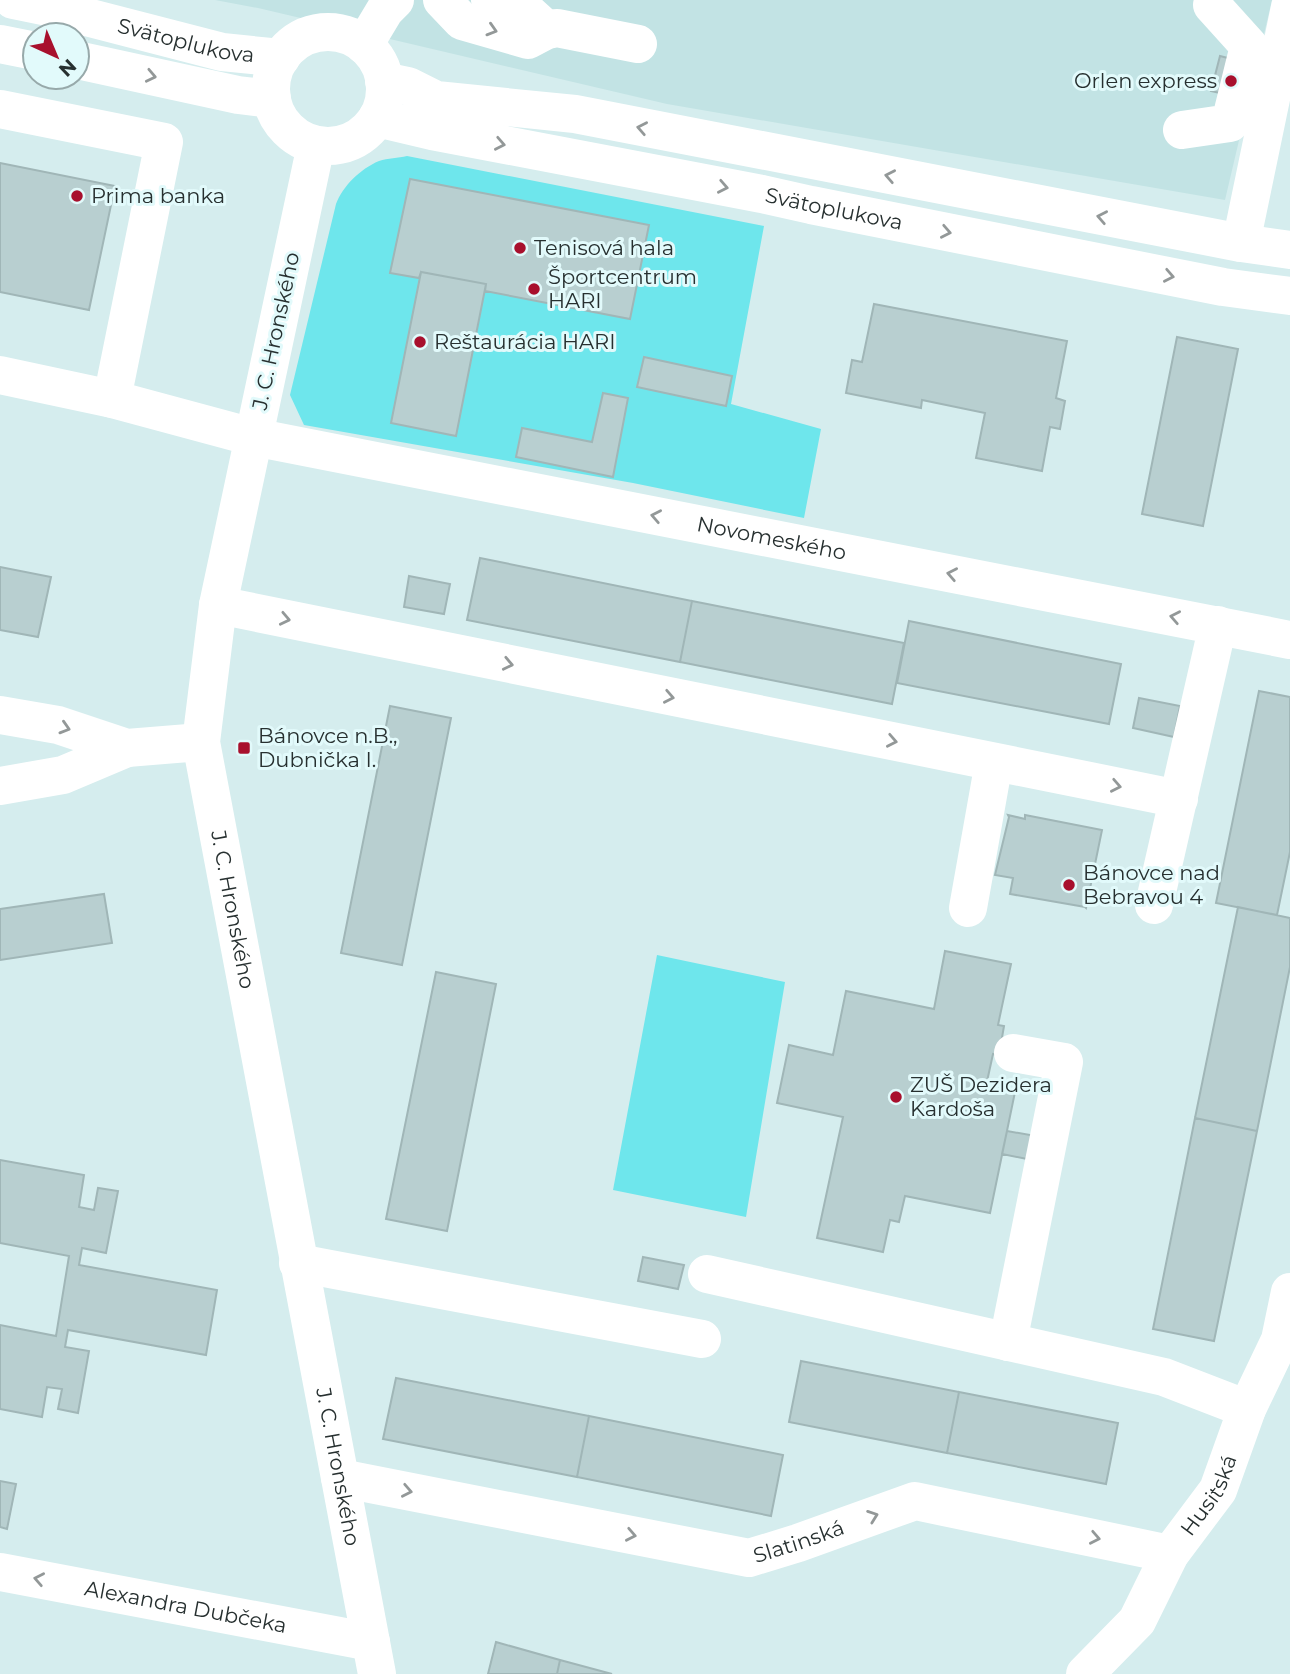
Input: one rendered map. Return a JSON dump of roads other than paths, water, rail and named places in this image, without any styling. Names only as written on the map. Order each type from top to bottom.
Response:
[{"type":"street","name":"Svätoplukova","points":[[13,0],[52,4],[222,52],[281,58]]},
{"type":"street","points":[[318,33],[337,0]]},
{"type":"street","points":[[364,45],[385,10],[395,0]]},
{"type":"street","points":[[442,0],[462,21],[528,40],[556,19]]},
{"type":"street","points":[[489,0],[638,44]]},
{"type":"street","points":[[1241,243],[1290,7]]},
{"type":"street","points":[[1195,128],[1230,123],[1249,46],[1222,16]]},
{"type":"street","points":[[318,33],[343,34],[364,45],[381,67],[384,80],[382,106],[370,127],[351,141],[328,146],[316,145],[292,133],[283,124],[272,99],[273,78],[281,58],[291,46],[318,33]]},
{"type":"street","points":[[0,44],[21,48]]},
{"type":"street","name":"Svätoplukova","points":[[91,63],[272,99]]},
{"type":"street","name":"Svätoplukova","points":[[384,80],[408,86],[436,100],[575,114],[1241,243],[1290,250]]},
{"type":"street","points":[[0,109],[164,142],[112,399]]},
{"type":"street","name":"Svätoplukova","points":[[377,118],[1223,287],[1290,296]]},
{"type":"street","name":"J. C. Hronského","points":[[316,145],[218,605],[201,742],[374,1658]]},
{"type":"street","name":"Novomeského","points":[[0,375],[112,399],[253,437],[1290,640]]},
{"type":"street","points":[[218,605],[1179,799]]},
{"type":"street","points":[[1154,905],[1218,625]]},
{"type":"street","points":[[0,715],[58,725],[127,748]]},
{"type":"street","points":[[0,786],[63,775],[127,748],[201,742]]},
{"type":"street","points":[[968,908],[994,762]]},
{"type":"street","points":[[1008,1342],[1064,1062],[1013,1053]]},
{"type":"street","points":[[298,1262],[702,1339]]},
{"type":"street","points":[[707,1275],[1164,1377],[1247,1409]]},
{"type":"street","name":"Husitská","points":[[1085,1674],[1138,1621],[1170,1555],[1218,1490],[1247,1409],[1280,1340],[1290,1292]]},
{"type":"street","name":"Slatinská","points":[[340,1478],[749,1558],[915,1502],[1170,1555]]},
{"type":"street","name":"Alexandra Dubčeka","points":[[0,1572],[374,1658]]},
{"type":"place","name":"Orlen express","points":[[1231,81]]},
{"type":"place","name":"Prima banka","points":[[77,196]]},
{"type":"place","name":"Tenisová hala","points":[[520,248]]},
{"type":"place","name":"Športcentrum HARI","points":[[534,289]]},
{"type":"place","name":"Reštaurácia HARI","points":[[420,342]]},
{"type":"place","name":"Bánovce n.B., Dubnička I.","points":[[244,748]]},
{"type":"place","name":"Bánovce nad Bebravou 4","points":[[1069,885]]},
{"type":"place","name":"ZUŠ Dezidera Kardoša","points":[[896,1097]]}]
